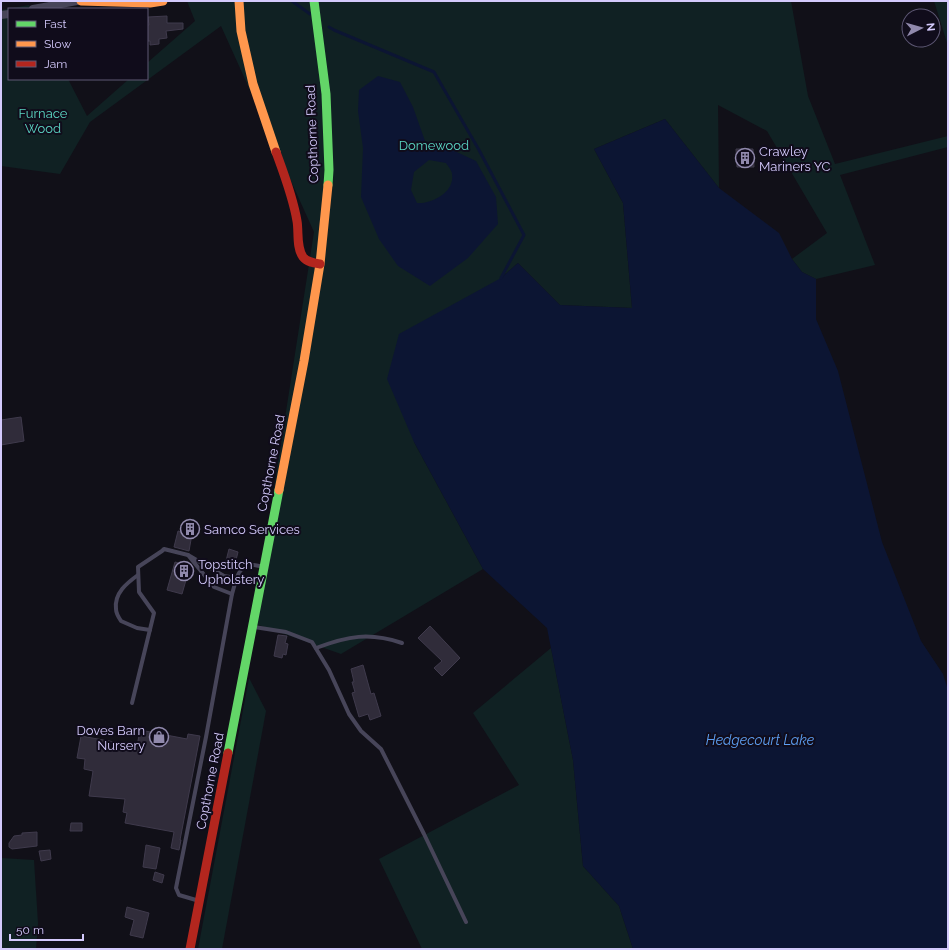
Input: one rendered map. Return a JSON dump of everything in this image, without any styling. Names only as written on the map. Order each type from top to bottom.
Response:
[{"type":"main road","points":[[81,1],[150,4],[164,1]]},
{"type":"main road","points":[[239,1],[241,32],[253,84],[288,188],[297,220],[300,251],[304,259],[320,264]]},
{"type":"main road","name":"Copthorne Road","points":[[190,949],[212,842],[263,566],[304,361],[320,264],[329,170],[326,94],[314,1]]},
{"type":"street","points":[[38,8],[77,1]]},
{"type":"lane","points":[[132,703],[154,613],[139,592],[138,567],[164,549],[188,555],[224,576],[236,578]]},
{"type":"lane","points":[[188,555],[214,588],[232,594]]},
{"type":"lane","points":[[199,901],[179,895],[176,888],[206,737],[232,594],[236,578],[241,569],[249,564],[263,566]]},
{"type":"lane","points":[[138,576],[125,584],[118,596],[116,609],[121,622],[137,628],[150,630]]},
{"type":"lane","points":[[252,627],[286,632],[312,642],[329,670],[349,714],[362,731],[381,749],[466,922]]},
{"type":"lane","points":[[316,648],[345,639],[358,637],[382,637],[402,643]]},
{"type":"green space","name":"Domewood","points":[[187,1],[791,1],[808,96],[835,164],[948,136],[948,147],[840,175],[875,265],[816,279],[802,272],[792,259],[827,233],[767,131],[718,105],[719,188],[665,119],[594,149],[623,203],[632,308],[560,305],[518,263],[501,278],[414,442],[483,569],[341,654],[253,623],[314,232],[221,26],[148,79],[148,62],[195,21]]},
{"type":"green space","points":[[934,1],[948,1],[948,46],[941,24],[941,8],[936,8]]},
{"type":"green space","name":"Domewood","points":[[29,5],[30,8],[12,8]]},
{"type":"green space","name":"Domewood","points":[[8,9],[8,80],[69,80],[87,116],[128,80],[147,80],[90,122],[60,174],[1,166],[1,10]]},
{"type":"green space","points":[[551,648],[573,760],[583,866],[619,906],[633,949],[422,949],[379,859],[519,785],[473,713]]},
{"type":"green space","points":[[249,678],[266,711],[222,949],[198,949]]},
{"type":"green space","points":[[1,858],[34,860],[38,923],[36,949],[1,949]]},
{"type":"water","points":[[378,76],[400,82],[413,107],[425,141],[448,148],[476,161],[496,197],[498,224],[468,258],[430,286],[398,266],[379,239],[361,197],[363,148],[358,111],[359,90]],"holes":[[[429,160],[446,163],[452,173],[450,186],[441,196],[423,203],[417,203],[411,190],[414,172]]]},
{"type":"water","name":"Hedgecourt Lake","points":[[665,119],[719,188],[779,233],[792,259],[802,272],[816,279],[816,319],[838,371],[882,542],[921,641],[943,674],[948,690],[948,949],[633,949],[619,906],[583,866],[573,760],[547,628],[483,569],[414,442],[387,379],[399,334],[501,278],[518,263],[560,305],[632,308],[623,203],[594,149]]},
{"type":"building","points":[[167,16],[167,23],[183,23],[183,29],[166,31],[167,38],[159,39],[159,44],[150,45],[150,41],[148,41],[148,17]]},
{"type":"building","name":"Crawley Mariners YC","points":[[736,149],[753,149],[754,167],[737,167]]},
{"type":"building","points":[[21,417],[24,441],[1,445],[1,420]]},
{"type":"building","points":[[178,531],[192,534],[189,551],[174,547]]},
{"type":"building","points":[[229,549],[238,552],[234,568],[225,565]]},
{"type":"building","points":[[175,562],[190,566],[182,594],[167,590]]},
{"type":"building","points":[[430,626],[460,658],[442,676],[434,668],[442,661],[418,638]]},
{"type":"building","points":[[278,635],[287,636],[285,643],[288,644],[286,655],[283,654],[282,658],[274,656]]},
{"type":"building","points":[[363,665],[371,694],[374,693],[381,716],[370,720],[368,714],[359,717],[352,693],[355,692],[352,682],[354,682],[351,669]]},
{"type":"building","points":[[140,730],[187,739],[188,734],[200,736],[179,850],[171,848],[174,832],[125,823],[127,813],[123,812],[125,799],[89,796],[93,771],[84,769],[85,759],[77,758],[81,736],[137,746]]},
{"type":"building","points":[[71,823],[82,823],[82,831],[70,831]]},
{"type":"building","points":[[37,832],[37,846],[12,849],[9,847],[9,843],[14,836],[22,835],[22,833]]},
{"type":"building","points":[[146,845],[160,848],[156,869],[143,867]]},
{"type":"building","points":[[50,850],[51,859],[41,861],[39,851]]},
{"type":"building","points":[[155,872],[164,875],[162,883],[153,880]]},
{"type":"building","points":[[127,907],[149,913],[143,938],[130,935],[134,920],[125,917]]},
{"type":"waterway","points":[[292,1],[310,14]]},
{"type":"waterway","points":[[329,27],[434,72],[479,150],[524,235],[501,278]]},
{"type":"traffic: fast","points":[[314,1],[326,94],[329,170],[328,185]]},
{"type":"traffic: fast","points":[[228,753],[279,490]]},
{"type":"traffic: slow","points":[[81,1],[150,3],[163,1]]},
{"type":"traffic: slow","points":[[239,1],[241,31],[253,84],[276,152]]},
{"type":"traffic: slow","points":[[279,490],[304,361],[320,264],[328,185]]},
{"type":"traffic: jam","points":[[276,152],[293,203],[297,221],[299,249],[306,260],[320,264]]},
{"type":"traffic: jam","points":[[190,949],[228,753]]},
{"type":"place","name":"Crawley Mariners YC","points":[[745,158]]},
{"type":"place","name":"Samco Services","points":[[190,529]]},
{"type":"place","name":"Topstitch Upholstery","points":[[184,571]]},
{"type":"place","name":"Doves Barn Nursery","points":[[159,737]]},
{"type":"park label","name":"Furnace Wood","points":[[43,120]]}]
